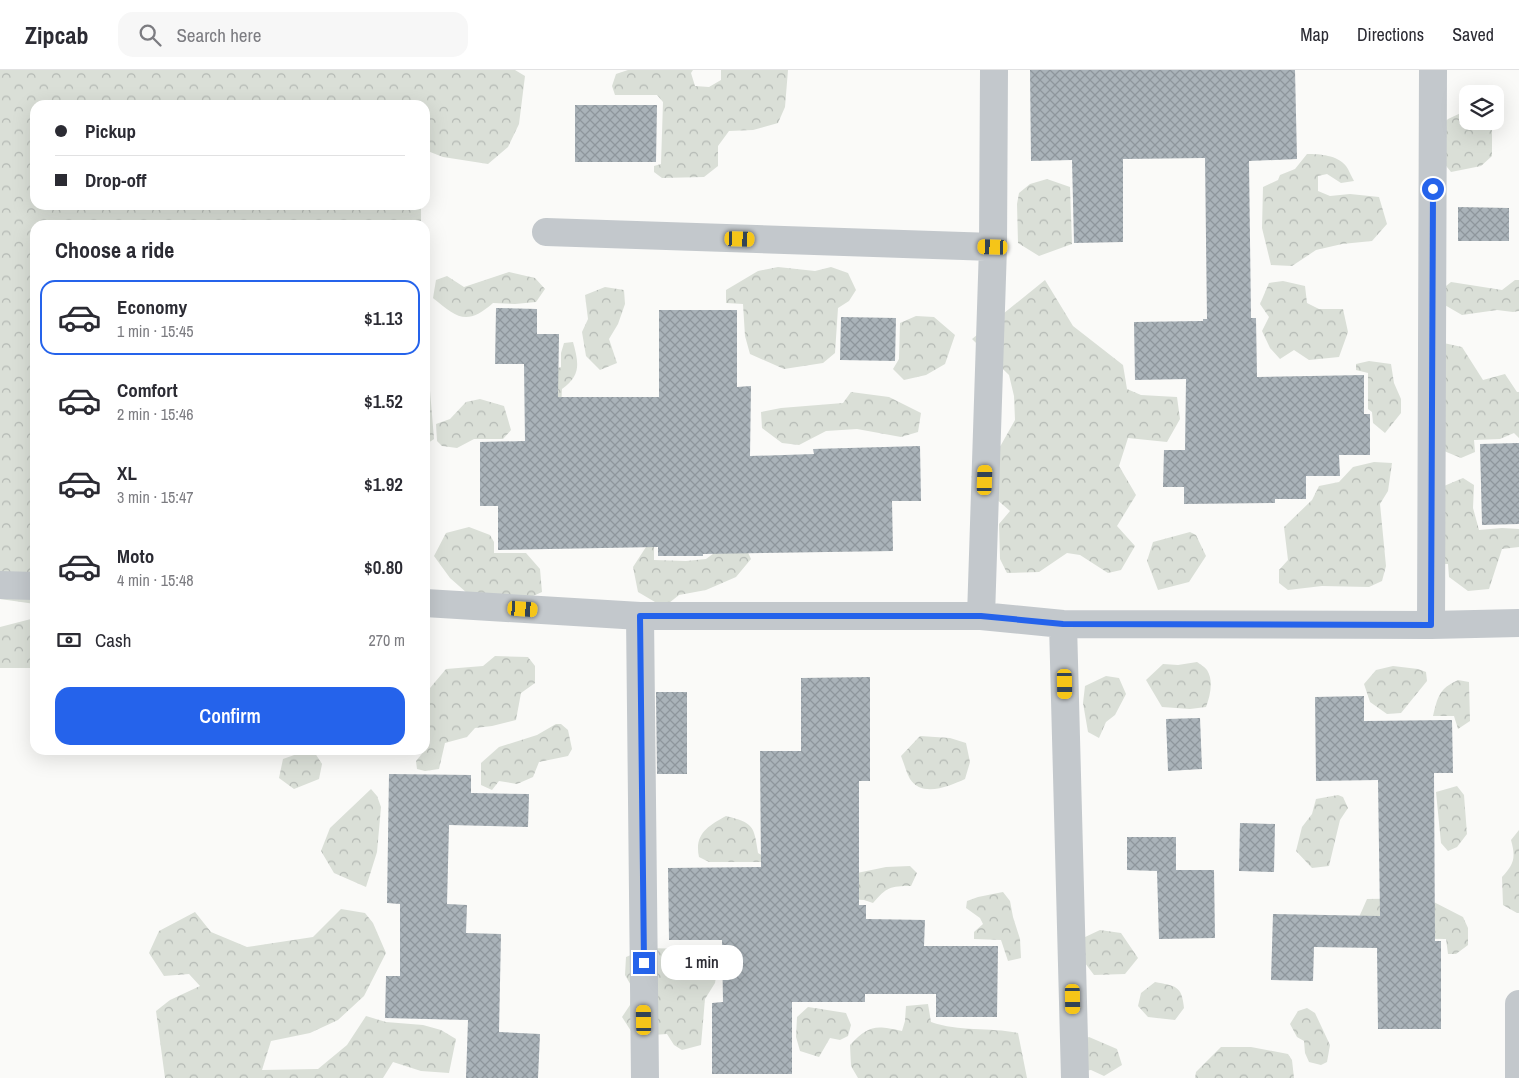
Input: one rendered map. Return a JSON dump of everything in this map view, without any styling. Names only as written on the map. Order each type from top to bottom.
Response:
[{"type":"street","points":[[981,616],[993,247],[994,70]]},
{"type":"street","points":[[1431,625],[1433,70]]},
{"type":"street","points":[[546,232],[993,247]]},
{"type":"street","points":[[0,585],[30,586]]},
{"type":"street","points":[[430,603],[640,616],[981,616],[1063,624],[1431,625],[1519,623]]},
{"type":"street","points":[[640,616],[645,1078]]},
{"type":"street","points":[[1063,624],[1075,1078]]},
{"type":"street","points":[[1518,1078],[1519,1004]]},
{"type":"green space","points":[[0,70],[515,70],[525,76],[519,124],[508,147],[488,164],[443,157],[430,152],[430,100],[30,100],[30,210],[421,210],[421,220],[30,220],[30,603],[0,599]]},
{"type":"green space","points":[[628,70],[693,70],[691,73],[695,86],[709,87],[721,80],[721,70],[788,70],[785,107],[778,123],[753,130],[729,131],[718,146],[718,166],[704,177],[662,178],[654,172],[654,166],[661,164],[663,102],[657,95],[615,95],[612,86],[616,74]]},
{"type":"green space","points":[[1459,114],[1459,130],[1492,130],[1492,156],[1481,166],[1451,172],[1439,157],[1435,131],[1448,119]]},
{"type":"green space","points":[[1307,154],[1323,155],[1338,159],[1346,166],[1354,181],[1341,183],[1327,174],[1318,176],[1318,191],[1330,196],[1350,194],[1379,197],[1387,224],[1372,241],[1342,244],[1316,250],[1292,266],[1271,265],[1262,228],[1263,187],[1278,180],[1280,175],[1295,169]]},
{"type":"green space","points":[[1047,179],[1070,187],[1072,244],[1039,256],[1018,243],[1017,204],[1019,193],[1030,184]]},
{"type":"green space","points":[[778,267],[815,271],[831,267],[848,273],[856,290],[849,301],[838,308],[835,353],[823,363],[784,369],[750,354],[745,336],[743,304],[726,303],[726,290],[758,271]]},
{"type":"green space","points":[[509,272],[535,278],[545,289],[536,302],[515,304],[493,303],[476,315],[462,317],[433,298],[436,280],[447,276],[464,287]]},
{"type":"green space","points":[[1045,280],[1073,326],[1123,365],[1127,389],[1141,395],[1177,397],[1180,419],[1167,442],[1128,438],[1119,466],[1136,495],[1117,526],[1135,546],[1121,570],[1108,573],[1080,555],[1067,553],[1039,572],[1007,573],[1000,559],[999,524],[1010,511],[971,477],[1001,445],[1015,420],[1014,396],[1009,375],[972,339]]},
{"type":"green space","points":[[1515,280],[1519,280],[1519,311],[1497,310],[1462,315],[1443,304],[1441,290],[1451,282],[1502,290]]},
{"type":"green space","points":[[1283,281],[1305,286],[1307,303],[1319,309],[1343,309],[1348,332],[1339,357],[1309,360],[1294,350],[1280,359],[1270,348],[1262,331],[1269,317],[1260,304],[1269,283]]},
{"type":"green space","points":[[605,287],[624,290],[625,304],[618,324],[609,339],[617,363],[600,370],[586,356],[582,332],[588,319],[585,295]]},
{"type":"green space","points":[[916,316],[934,317],[955,335],[945,364],[926,375],[904,380],[893,369],[899,359],[900,323]]},
{"type":"green space","points":[[573,342],[577,368],[573,379],[562,389],[561,408],[528,393],[553,370],[561,367],[561,353],[564,343]]},
{"type":"green space","points":[[1439,342],[1462,347],[1483,380],[1505,374],[1517,392],[1519,392],[1519,438],[1514,433],[1500,439],[1474,440],[1475,452],[1461,458],[1444,451]]},
{"type":"green space","points":[[1369,361],[1391,364],[1394,383],[1401,399],[1401,413],[1385,433],[1373,423],[1372,412],[1368,409],[1368,373],[1356,370],[1356,364]]},
{"type":"green space","points":[[430,391],[434,439],[430,442]]},
{"type":"green space","points":[[851,392],[889,397],[921,413],[918,432],[901,437],[857,429],[826,431],[799,445],[782,443],[762,428],[761,412],[781,408],[843,403]]},
{"type":"green space","points":[[480,399],[504,406],[511,430],[503,439],[474,439],[457,448],[442,446],[437,441],[436,424],[450,419],[466,402]]},
{"type":"green space","points":[[1374,462],[1392,463],[1388,491],[1380,504],[1386,566],[1382,581],[1369,587],[1322,586],[1288,590],[1279,583],[1279,570],[1288,560],[1284,527],[1312,500],[1319,486],[1339,482],[1353,467]]},
{"type":"green space","points":[[1463,478],[1474,485],[1473,508],[1479,530],[1519,529],[1519,547],[1502,549],[1489,589],[1468,591],[1449,577],[1448,564],[1436,564],[1444,486]]},
{"type":"green space","points":[[469,527],[490,535],[494,542],[494,553],[526,553],[540,569],[542,592],[520,602],[467,593],[450,578],[434,556],[446,533]]},
{"type":"green space","points":[[1190,532],[1196,535],[1206,556],[1189,582],[1158,590],[1147,561],[1153,542]]},
{"type":"green space","points":[[743,542],[751,559],[736,577],[706,590],[679,595],[669,603],[655,602],[638,592],[633,567],[646,547],[654,547],[654,560],[686,561],[706,559],[717,551]]},
{"type":"green space","points":[[30,619],[30,668],[0,668],[0,627]]},
{"type":"green space","points":[[495,656],[528,657],[535,666],[535,683],[521,693],[516,720],[475,728],[467,737],[445,743],[439,769],[425,771],[417,769],[416,761],[421,755],[430,755],[430,688],[446,669],[483,666]]},
{"type":"green space","points":[[1197,662],[1206,669],[1211,684],[1206,707],[1190,709],[1162,707],[1146,680],[1163,664],[1178,665]]},
{"type":"green space","points":[[1393,666],[1418,669],[1426,672],[1427,681],[1401,713],[1387,714],[1370,702],[1364,684],[1376,670]]},
{"type":"green space","points":[[1106,676],[1119,678],[1126,694],[1115,715],[1106,722],[1099,738],[1088,732],[1083,703],[1085,686]]},
{"type":"green space","points":[[1458,680],[1469,682],[1470,721],[1458,729],[1454,716],[1433,716],[1440,694]]},
{"type":"green space","points":[[556,724],[561,724],[568,730],[572,749],[568,756],[539,762],[533,777],[517,784],[499,781],[492,790],[481,785],[481,763],[499,747],[537,735]]},
{"type":"green space","points":[[920,736],[950,738],[966,743],[970,762],[965,779],[936,789],[922,788],[915,785],[910,779],[901,756]]},
{"type":"green space","points":[[294,755],[316,755],[322,764],[319,779],[294,789],[279,778],[283,759]]},
{"type":"green space","points":[[1457,786],[1464,795],[1467,834],[1457,847],[1448,851],[1441,843],[1436,792]]},
{"type":"green space","points":[[371,789],[377,796],[381,807],[377,852],[366,887],[334,873],[321,851],[330,828]]},
{"type":"green space","points":[[1338,795],[1343,797],[1348,808],[1340,820],[1329,866],[1312,868],[1296,851],[1302,827],[1312,814],[1316,799]]},
{"type":"green space","points":[[726,816],[747,823],[751,827],[755,836],[758,853],[763,856],[764,862],[709,862],[699,857],[699,842],[704,832],[713,823]]},
{"type":"green space","points":[[1519,830],[1519,913],[1517,913],[1503,905],[1502,877],[1513,860],[1511,840]]},
{"type":"green space","points":[[910,866],[917,873],[911,886],[889,888],[873,903],[864,900],[845,899],[857,873],[886,867]]},
{"type":"green space","points":[[1003,892],[1010,901],[1020,939],[1021,958],[1008,961],[1001,940],[974,939],[974,932],[983,924],[980,918],[966,908],[967,901]]},
{"type":"green space","points":[[1426,898],[1463,917],[1468,928],[1468,945],[1456,954],[1448,954],[1446,939],[1377,938],[1356,924],[1367,899]]},
{"type":"green space","points":[[341,909],[365,913],[373,923],[386,953],[364,996],[338,1020],[310,1033],[271,1041],[262,1070],[318,1069],[347,1045],[366,1016],[386,1022],[423,1025],[441,1030],[456,1039],[449,1073],[421,1071],[393,1062],[383,1078],[165,1078],[156,1011],[170,1000],[200,986],[189,974],[164,976],[149,953],[159,931],[195,912],[211,932],[247,947],[313,937]]},
{"type":"green space","points":[[1100,930],[1121,933],[1138,958],[1125,974],[1094,975],[1082,959],[1083,938]]},
{"type":"green space","points":[[648,948],[707,948],[713,958],[717,971],[715,983],[705,999],[701,1045],[682,1050],[674,1045],[667,1034],[652,1035],[631,1031],[622,1017],[630,1005],[632,987],[625,975],[626,957]]},
{"type":"green space","points":[[1155,982],[1172,986],[1179,991],[1184,1008],[1175,1020],[1148,1017],[1138,1006],[1141,993]]},
{"type":"green space","points":[[928,1004],[931,1022],[952,1027],[1018,1033],[1027,1078],[858,1078],[851,1066],[850,1045],[862,1034],[873,1028],[902,1031],[906,1006]]},
{"type":"green space","points":[[808,1007],[846,1013],[851,1025],[848,1036],[840,1040],[830,1038],[819,1057],[800,1051],[796,1037],[797,1017]]},
{"type":"green space","points":[[1307,1008],[1315,1013],[1330,1045],[1327,1062],[1321,1065],[1309,1062],[1305,1053],[1304,1041],[1297,1037],[1290,1024],[1298,1011]]},
{"type":"green space","points":[[1089,1037],[1117,1049],[1122,1065],[1104,1076],[1091,1070],[1071,1073],[1078,1041]]},
{"type":"green space","points":[[1221,1047],[1251,1047],[1288,1054],[1292,1060],[1294,1078],[1195,1078],[1196,1072]]},
{"type":"building","points":[[1030,70],[1295,70],[1297,159],[1249,161],[1251,318],[1256,318],[1257,377],[1364,375],[1364,414],[1370,414],[1370,455],[1339,455],[1340,476],[1306,476],[1306,499],[1275,499],[1275,503],[1184,504],[1184,487],[1163,487],[1164,450],[1185,450],[1186,379],[1135,380],[1134,322],[1203,321],[1203,319],[1207,319],[1205,158],[1123,159],[1123,242],[1074,243],[1072,160],[1031,161]]},
{"type":"building","points":[[575,105],[657,105],[656,162],[575,162]]},
{"type":"building","points":[[1458,207],[1509,208],[1509,241],[1458,241]]},
{"type":"building","points":[[496,308],[537,309],[537,334],[559,334],[558,397],[659,397],[659,310],[737,310],[737,387],[751,386],[750,456],[814,454],[813,449],[920,446],[921,501],[892,501],[893,551],[658,556],[658,547],[498,550],[498,506],[480,506],[480,442],[525,441],[524,364],[495,364]]},
{"type":"building","points":[[841,317],[896,318],[895,361],[840,360]]},
{"type":"building","points":[[1519,443],[1519,524],[1482,525],[1480,444]]},
{"type":"building","points":[[870,677],[870,781],[859,781],[859,905],[866,905],[866,919],[925,920],[924,946],[998,946],[997,1017],[936,1017],[936,994],[865,994],[865,1002],[792,1002],[792,1074],[712,1074],[712,1003],[723,1002],[722,940],[669,940],[668,868],[761,867],[760,751],[801,751],[801,678]]},
{"type":"building","points":[[656,692],[687,692],[687,774],[657,774]]},
{"type":"building","points":[[1364,696],[1364,721],[1452,720],[1453,773],[1434,773],[1435,941],[1441,941],[1441,1029],[1378,1029],[1377,948],[1314,947],[1313,981],[1271,980],[1273,914],[1380,916],[1378,780],[1316,781],[1315,697]]},
{"type":"building","points":[[1200,718],[1202,769],[1168,771],[1166,719]]},
{"type":"building","points":[[389,774],[471,775],[471,793],[529,794],[528,827],[449,825],[447,904],[467,905],[466,933],[501,934],[499,1032],[540,1034],[538,1078],[466,1078],[468,1020],[385,1018],[386,976],[400,976],[400,904],[387,903]]},
{"type":"building","points":[[1240,823],[1275,824],[1274,872],[1239,871]]},
{"type":"building","points":[[1127,837],[1176,837],[1176,870],[1214,870],[1215,938],[1159,939],[1157,871],[1127,870]]},
{"type":"route","points":[[644,963],[640,616],[981,616],[1063,624],[1431,625],[1433,189]]}]
